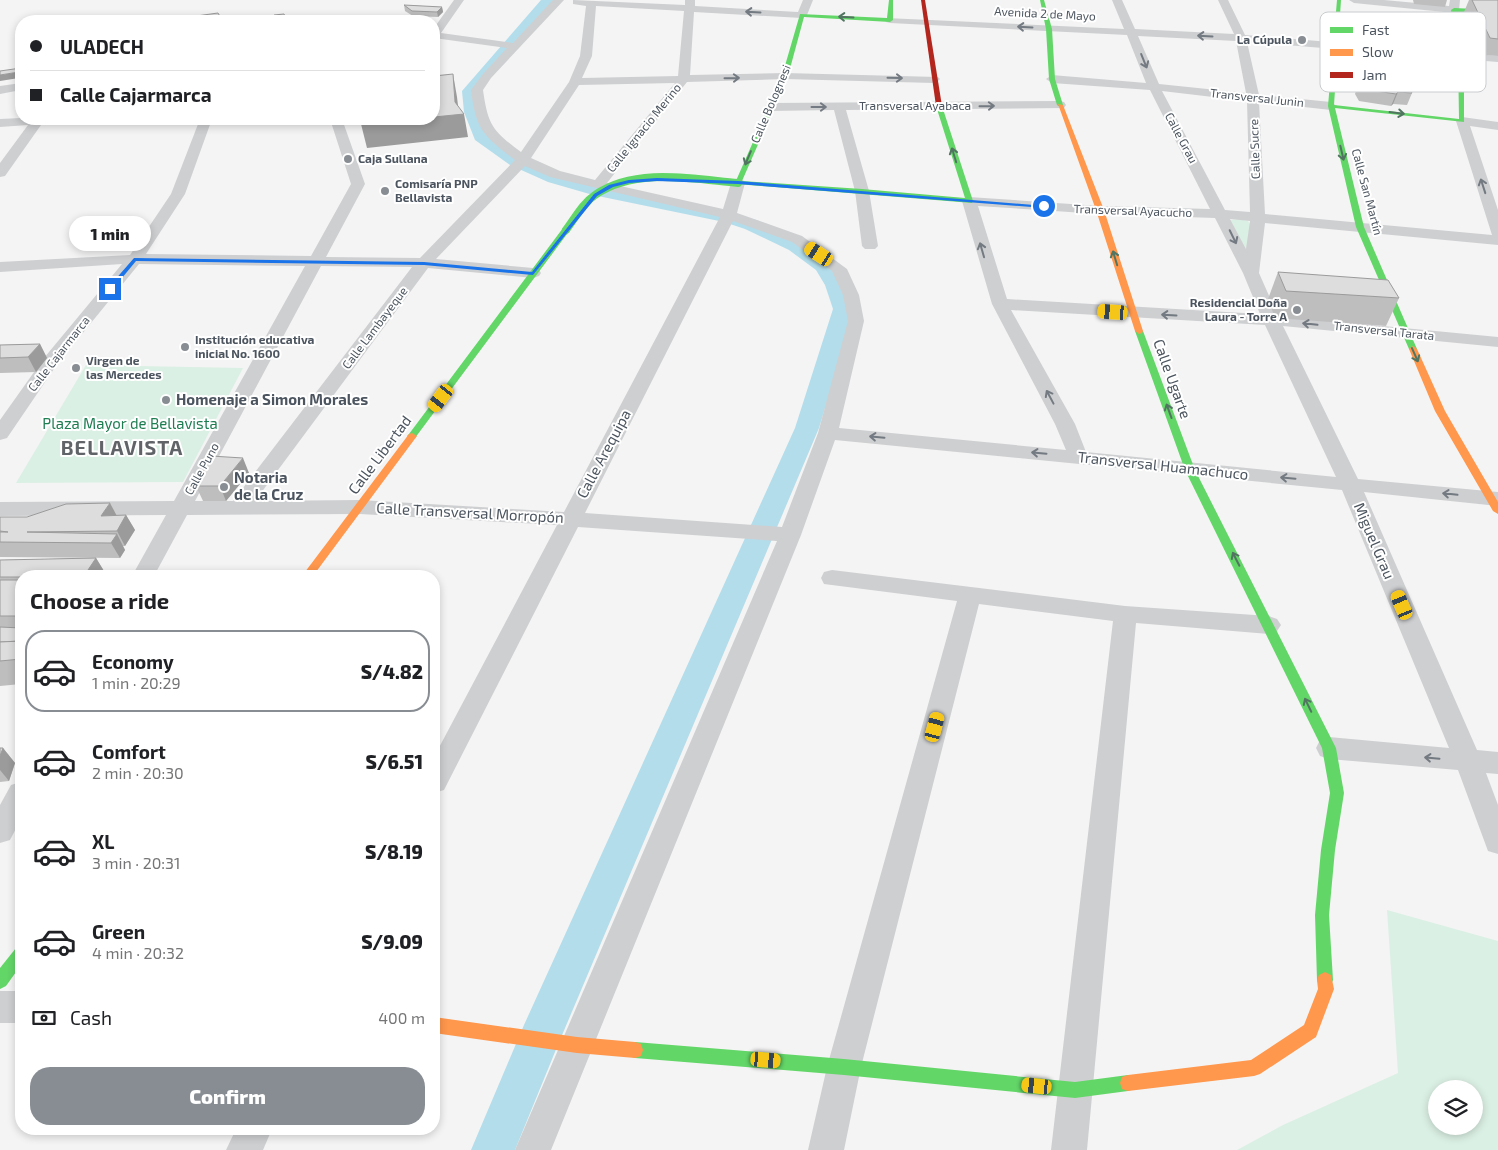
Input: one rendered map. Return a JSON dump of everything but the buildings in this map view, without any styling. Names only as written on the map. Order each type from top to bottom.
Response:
[{"type":"street","points":[[440,27],[459,0]]},
{"type":"street","name":"Avenida 2 de Mayo","points":[[549,0],[591,3],[690,4],[802,15],[1241,38],[1320,45]]},
{"type":"street","points":[[533,1150],[790,535],[828,433],[856,322],[851,295],[839,269],[797,240],[730,211],[598,186],[555,174],[522,160],[491,135],[480,114],[477,90],[514,46],[557,0]]},
{"type":"street","name":"Calle Bolognesi","points":[[730,211],[738,183],[785,76],[808,0]]},
{"type":"street","points":[[890,20],[891,0]]},
{"type":"street","points":[[923,0],[939,106],[1000,304],[1065,424],[1078,456]]},
{"type":"street","name":"Calle Ugarte","points":[[440,1026],[577,1044],[844,1067],[1075,1090],[1254,1068],[1310,1031],[1326,989],[1322,915],[1328,850],[1337,793],[1329,748],[1190,470],[1132,313],[1100,210],[1060,105],[1052,79],[1048,28],[1042,0]]},
{"type":"street","name":"Calle Grau","points":[[1118,0],[1133,32],[1154,87],[1250,273]]},
{"type":"street","name":"Calle Sucre","points":[[1223,0],[1241,38],[1253,98],[1258,218],[1250,273]]},
{"type":"street","points":[[1354,0],[1453,3],[1498,12]]},
{"type":"street","name":"Calle Lambayeque","points":[[239,507],[424,263],[522,160],[575,82],[586,56],[591,3]]},
{"type":"street","name":"Calle Ignacio Merino","points":[[598,186],[684,79],[690,4]]},
{"type":"street","points":[[440,36],[514,46]]},
{"type":"street","points":[[575,82],[785,76],[934,79]]},
{"type":"street","name":"Transversal Junin","points":[[1052,79],[1154,87],[1462,121]]},
{"type":"street","points":[[0,90],[15,88]]},
{"type":"street","name":"Calle San Martín","points":[[1332,92],[1331,106],[1360,227],[1440,411],[1496,503]]},
{"type":"street","points":[[1462,92],[1462,121],[1498,233]]},
{"type":"street","name":"Transversal Ayabaca","points":[[770,107],[1060,105]]},
{"type":"street","points":[[839,107],[862,191],[870,246]]},
{"type":"street","points":[[1462,121],[1498,126]]},
{"type":"street","points":[[0,123],[15,122]]},
{"type":"street","points":[[0,173],[35,125]]},
{"type":"street","name":"Calle Cajarmarca","points":[[0,434],[50,362],[134,259],[178,194],[204,125]]},
{"type":"street","name":"Calle Puno","points":[[145,570],[358,184],[338,125]]},
{"type":"street","name":"Transversal Ayacucho","points":[[566,230],[596,195],[611,186],[629,181],[657,179],[862,191],[1100,210],[1221,214],[1498,240]]},
{"type":"street","name":"Calle Arequipa","points":[[440,770],[730,211]]},
{"type":"street","name":"Calle Libertad","points":[[312,570],[566,230]]},
{"type":"street","points":[[0,267],[134,259],[315,261],[424,263],[533,274]]},
{"type":"street","name":"Miguel Grau","points":[[1250,273],[1270,320],[1350,484],[1468,761],[1498,842]]},
{"type":"street","name":"Transversal Tarata","points":[[1000,304],[1270,320],[1498,342]]},
{"type":"street","name":"Transversal Huamachuco","points":[[828,433],[1078,456],[1190,470],[1350,484],[1496,503]]},
{"type":"street","name":"Calle Transversal Morropón","points":[[0,509],[360,506],[790,535]]},
{"type":"street","points":[[832,578],[1124,614],[1269,626]]},
{"type":"street","points":[[826,1150],[844,1067],[970,595]]},
{"type":"street","points":[[1069,1150],[1124,614]]},
{"type":"street","points":[[1329,748],[1498,763]]},
{"type":"street","points":[[0,831],[15,804]]},
{"type":"street","points":[[0,981],[15,961]]},
{"type":"street","points":[[0,1007],[15,1007]]},
{"type":"street","points":[[244,1150],[252,1135]]},
{"type":"green space","points":[[1230,220],[1248,221],[1250,224],[1248,253]]},
{"type":"green space","name":"Plaza Mayor de Bellavista","points":[[86,365],[243,368],[183,482],[16,483]]},
{"type":"green space","points":[[1387,910],[1498,941],[1498,1150],[1237,1150],[1283,1125],[1398,1073]]},
{"type":"waterway","points":[[493,1150],[539,1040],[807,428],[844,309],[835,285],[824,266],[796,246],[752,225],[728,217],[599,191],[554,178],[516,161],[483,140],[472,112],[470,91],[548,0]]},
{"type":"traffic: fast","points":[[891,0],[890,20],[802,15],[785,76],[738,183],[862,191],[969,201],[939,106]]},
{"type":"traffic: fast","points":[[1042,0],[1049,29],[1052,79],[1060,105]]},
{"type":"traffic: fast","points":[[1338,12],[1339,0]]},
{"type":"traffic: fast","points":[[1454,12],[1454,10],[1498,12]]},
{"type":"traffic: fast","points":[[1332,92],[1331,106],[1360,227],[1413,349]]},
{"type":"traffic: fast","points":[[1331,106],[1462,121],[1462,92]]},
{"type":"traffic: fast","points":[[566,230],[583,207],[595,195],[627,181],[684,178],[738,183]]},
{"type":"traffic: fast","points":[[412,436],[566,230]]},
{"type":"traffic: fast","points":[[1139,331],[1190,470],[1329,748],[1337,793],[1328,850],[1322,915],[1325,980]]},
{"type":"traffic: fast","points":[[0,981],[15,961]]},
{"type":"traffic: fast","points":[[635,1050],[844,1067],[1075,1090],[1128,1083]]},
{"type":"traffic: slow","points":[[1060,105],[1100,210],[1139,331]]},
{"type":"traffic: slow","points":[[1413,349],[1440,411],[1498,511]]},
{"type":"traffic: slow","points":[[312,570],[412,436]]},
{"type":"traffic: slow","points":[[1128,1083],[1254,1068],[1310,1031],[1326,989],[1325,980]]},
{"type":"traffic: slow","points":[[440,1026],[577,1045],[635,1050]]},
{"type":"traffic: jam","points":[[923,0],[939,106]]},
{"type":"place","name":"La Cúpula","points":[[1302,40]]},
{"type":"place","name":"Caja Sullana","points":[[348,159]]},
{"type":"place","name":"Comisaría PNP Bellavista","points":[[385,191]]},
{"type":"place","name":"Residencial Doña Laura - Torre A","points":[[1297,310]]},
{"type":"place","name":"Institución educativa inicial No. 1600","points":[[185,347]]},
{"type":"place","name":"Virgen de las Mercedes","points":[[76,368]]},
{"type":"place","name":"Homenaje a Simon Morales","points":[[166,400]]},
{"type":"place","name":"Notaria de la Cruz","points":[[224,487]]},
{"type":"district","name":"BELLAVISTA","points":[[122,448]]},
{"type":"route","points":[[110,289],[134,259],[424,263],[533,274],[566,230],[596,195],[611,186],[629,181],[657,179],[738,183],[1044,206]]}]
